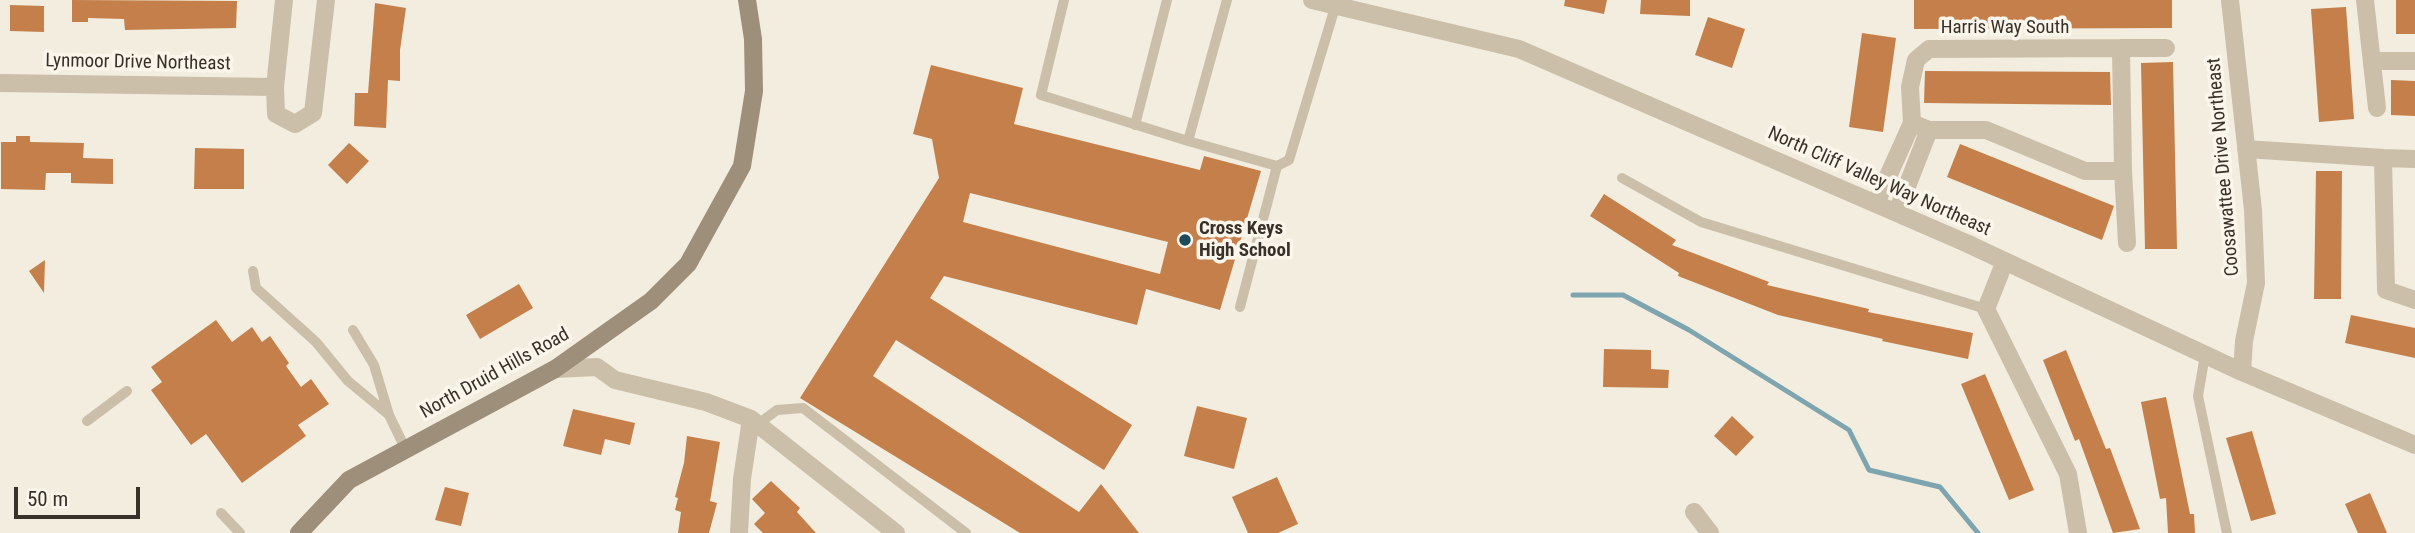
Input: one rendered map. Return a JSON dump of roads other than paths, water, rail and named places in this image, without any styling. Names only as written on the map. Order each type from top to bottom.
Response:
[{"type":"main road","name":"North Druid Hills Road","points":[[299,533],[349,480],[555,369],[651,301],[688,264],[742,166],[754,91],[753,38],[747,0]]},
{"type":"street","points":[[284,0],[275,87],[276,114],[295,124],[313,113],[326,0]]},
{"type":"street","name":"North Cliff Valley Way Northeast","points":[[1312,0],[1519,49],[1897,212],[2242,372],[2413,440]]},
{"type":"street","name":"Coosawattee Drive Northeast","points":[[2230,0],[2246,149],[2256,283],[2244,341],[2242,372]]},
{"type":"street","points":[[2365,0],[2377,108]]},
{"type":"street","points":[[2121,48],[2127,243]]},
{"type":"street","name":"Harris Way South","points":[[1876,203],[1912,123],[1910,87],[1916,60],[1929,49],[2166,48]]},
{"type":"street","points":[[2372,61],[2415,61]]},
{"type":"street","name":"Lynmoor Drive Northeast","points":[[0,83],[275,87]]},
{"type":"street","points":[[1912,123],[1929,130],[1986,130],[2085,171],[2123,171]]},
{"type":"street","points":[[1897,212],[1929,130]]},
{"type":"street","points":[[2246,149],[2415,159]]},
{"type":"street","points":[[2383,158],[2386,290],[2415,300]]},
{"type":"street","points":[[2005,261],[1986,309],[2068,474],[2078,533]]},
{"type":"street","points":[[555,369],[597,367],[615,380],[706,402],[755,421],[896,533]]},
{"type":"street","points":[[739,533],[742,479],[755,421]]},
{"type":"street","points":[[1694,512],[1710,533]]},
{"type":"lane","points":[[1064,0],[1041,95],[1277,166],[1289,160],[1336,4]]},
{"type":"lane","points":[[1135,125],[1167,0]]},
{"type":"lane","points":[[1188,141],[1227,0]]},
{"type":"lane","points":[[1240,307],[1277,166]]},
{"type":"lane","points":[[1622,178],[1701,222],[1986,309]]},
{"type":"lane","points":[[253,271],[256,288],[316,342],[348,381],[389,415]]},
{"type":"lane","points":[[353,330],[373,365],[389,415],[405,448]]},
{"type":"lane","points":[[2205,355],[2198,396],[2227,533]]},
{"type":"lane","points":[[87,421],[127,391]]},
{"type":"lane","points":[[755,421],[777,410],[803,408],[967,533]]},
{"type":"lane","points":[[221,513],[240,533]]},
{"type":"waterway","points":[[1573,295],[1623,295],[1689,330],[1849,430],[1869,470],[1940,487],[1978,533]]},
{"type":"place","name":"Cross Keys High School","points":[[1185,240]]}]
